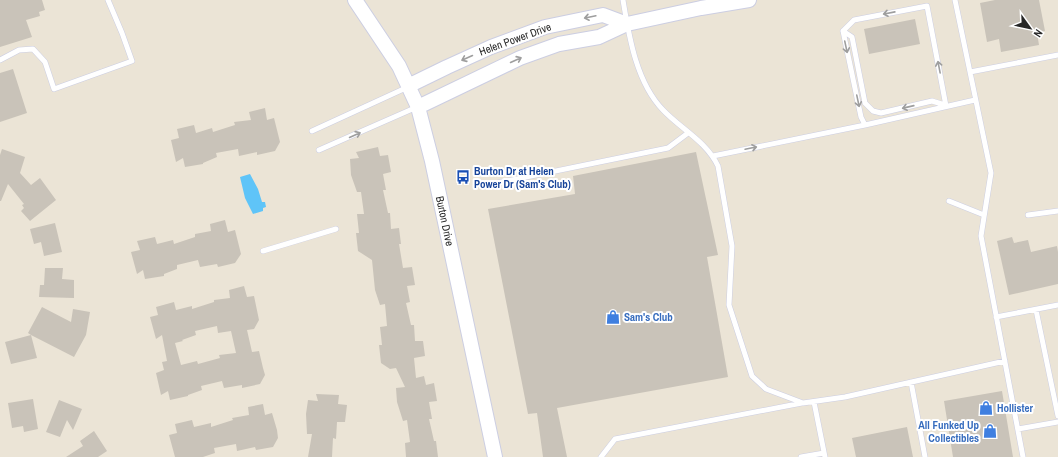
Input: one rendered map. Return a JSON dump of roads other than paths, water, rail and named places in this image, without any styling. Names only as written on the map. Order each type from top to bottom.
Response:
[{"type":"street","name":"Burton Drive","points":[[355,0],[399,66],[418,107],[432,162],[495,457]]},
{"type":"street","name":"Helen Power Drive","points":[[418,107],[520,58],[559,44],[599,37],[627,24],[700,8],[749,0]]},
{"type":"street","name":"Helen Power Drive","points":[[408,86],[485,50],[544,27],[603,14],[627,24]]},
{"type":"lane","points":[[0,60],[19,50],[33,49],[45,62],[54,89],[132,61],[108,0]]},
{"type":"lane","points":[[623,0],[627,24],[642,80],[662,109],[688,133],[703,144],[713,156],[718,166],[732,246],[729,306],[752,376],[766,389],[803,403]]},
{"type":"lane","points":[[955,0],[991,173],[981,236],[1023,457]]},
{"type":"lane","points":[[843,31],[854,20],[927,6],[946,106]]},
{"type":"lane","points":[[843,31],[852,37],[865,103],[873,111],[881,113],[932,101],[946,106]]},
{"type":"lane","points":[[843,31],[861,117],[865,125]]},
{"type":"lane","points":[[970,72],[1058,55]]},
{"type":"lane","points":[[312,131],[408,86]]},
{"type":"lane","points":[[713,156],[865,125],[975,100]]},
{"type":"lane","points":[[320,150],[418,107]]},
{"type":"lane","points":[[497,183],[668,148],[688,133]]},
{"type":"lane","points":[[949,201],[984,216]]},
{"type":"lane","points":[[1028,215],[1058,211]]},
{"type":"lane","points":[[263,251],[336,229]]},
{"type":"lane","points":[[996,317],[1058,305]]},
{"type":"lane","points":[[1036,310],[1058,416]]},
{"type":"lane","points":[[601,457],[615,439],[803,403],[845,397],[1005,361]]},
{"type":"lane","points":[[911,382],[925,457]]},
{"type":"lane","points":[[801,457],[824,455],[814,402]]},
{"type":"lane","points":[[1018,430],[1058,422]]},
{"type":"water","points":[[250,174],[258,189],[262,202],[265,202],[266,207],[263,208],[263,211],[253,214],[245,198],[240,177]]},
{"type":"place","name":"Burton Dr at Helen Power Dr (Sam's Club)","points":[[463,177]]},
{"type":"place","name":"Sam's Club","points":[[613,317]]},
{"type":"place","name":"Hollister","points":[[986,408]]},
{"type":"place","name":"All Funked Up Collectibles","points":[[990,431]]}]
